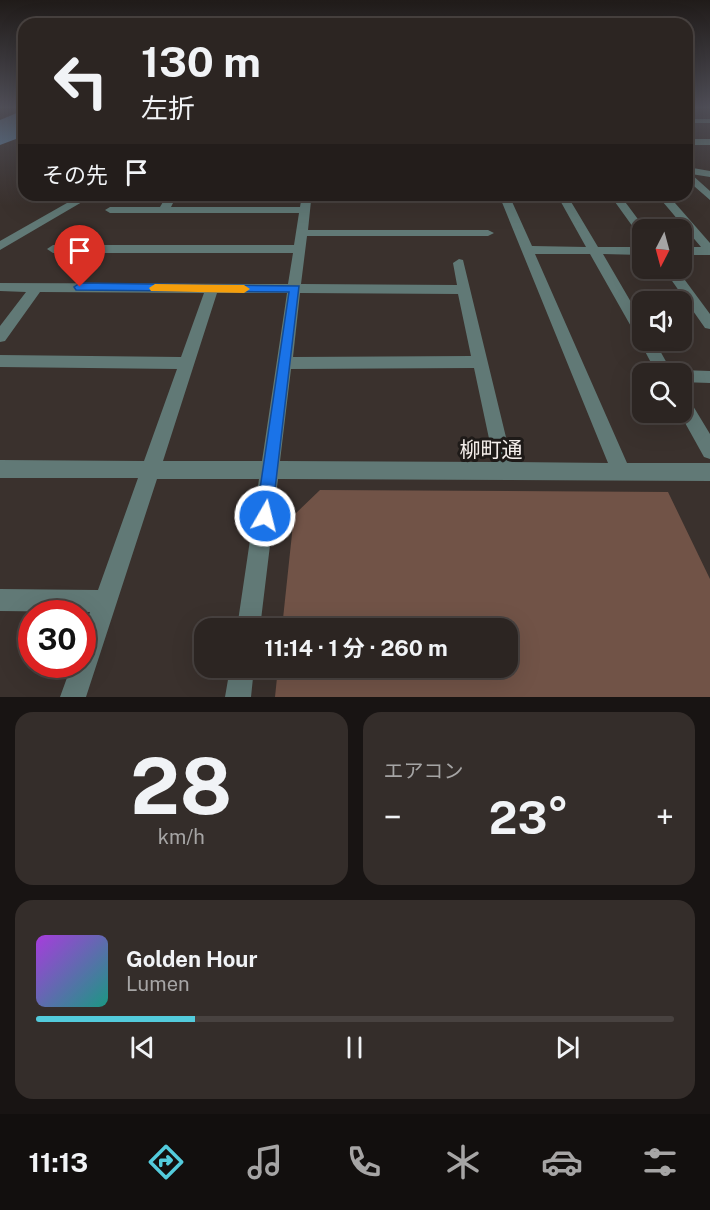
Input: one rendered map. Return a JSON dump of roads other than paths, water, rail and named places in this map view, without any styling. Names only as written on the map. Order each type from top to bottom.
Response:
[{"type":"street","points":[[693,142],[710,142]]},
{"type":"street","points":[[693,171],[710,174]]},
{"type":"street","points":[[693,181],[710,198]]},
{"type":"street","points":[[0,246],[79,201]]},
{"type":"street","points":[[164,210],[169,201]]},
{"type":"street","points":[[110,210],[164,210],[307,201],[249,618]]},
{"type":"street","points":[[507,201],[621,471]]},
{"type":"street","points":[[565,201],[632,316]]},
{"type":"street","points":[[619,201],[633,219]]},
{"type":"street","points":[[667,201],[710,250]]},
{"type":"street","points":[[53,249],[488,233]]},
{"type":"street","points":[[528,250],[632,251]]},
{"type":"street","points":[[692,251],[710,250]]},
{"type":"street","points":[[459,263],[479,363],[506,471]]},
{"type":"street","points":[[677,279],[710,324]]},
{"type":"street","points":[[0,287],[464,290]]},
{"type":"street","points":[[0,337],[36,287]]},
{"type":"street","points":[[74,697],[212,289]]},
{"type":"street","points":[[0,361],[187,363]]},
{"type":"street","points":[[285,363],[479,363]]},
{"type":"street","points":[[692,376],[710,376]]},
{"type":"street","points":[[692,420],[710,451]]},
{"type":"street","name":"柳町通","points":[[0,469],[710,472]]},
{"type":"street","points":[[0,600],[106,601]]},
{"type":"street","points":[[238,697],[241,678]]},
{"type":"water","points":[[0,141],[12,141],[0,145]]}]
